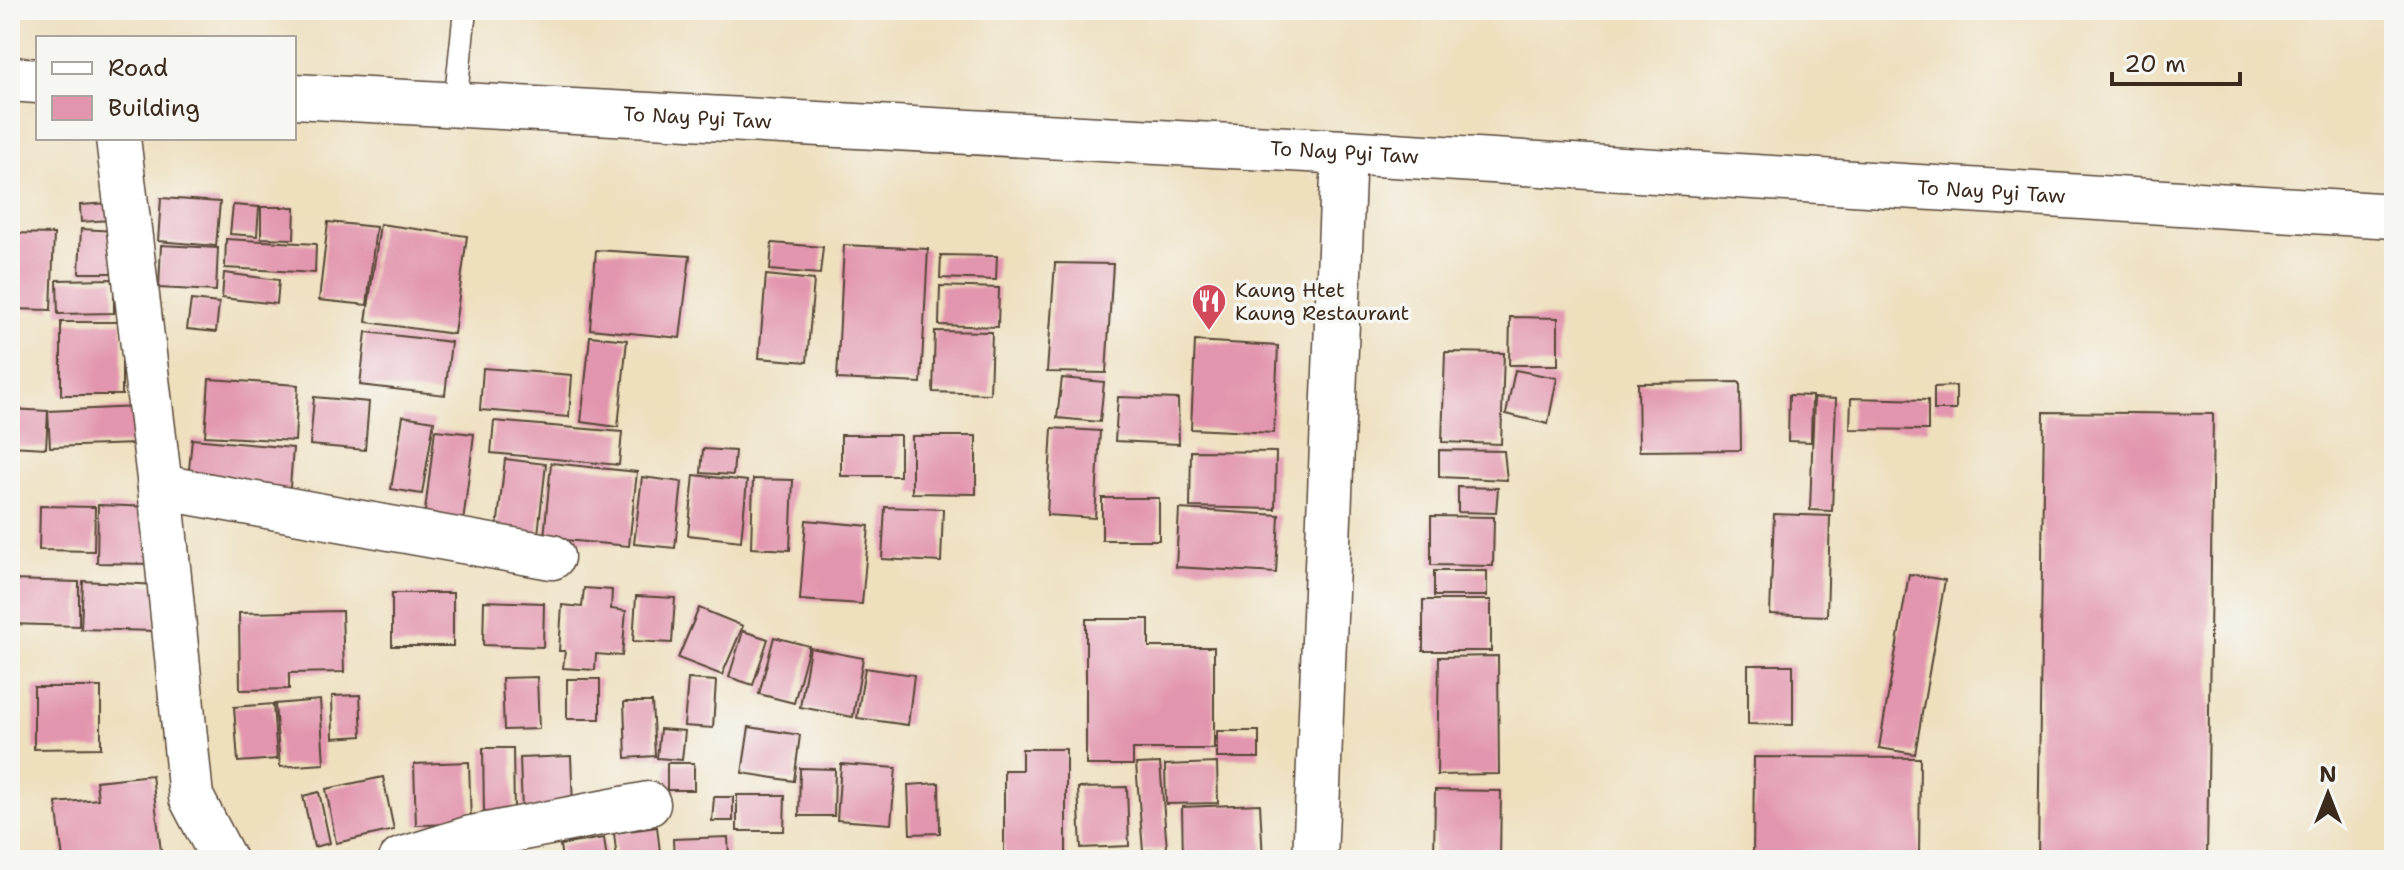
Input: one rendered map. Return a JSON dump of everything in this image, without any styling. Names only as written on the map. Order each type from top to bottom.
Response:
[{"type":"main road","points":[[10,79],[36,81]]},
{"type":"main road","name":"To Nay Pyi Taw","points":[[296,96],[1344,152],[2394,216]]},
{"type":"main road","points":[[118,140],[160,487],[191,797],[224,860]]},
{"type":"main road","points":[[1315,860],[1344,152]]},
{"type":"main road","points":[[160,487],[552,557]]},
{"type":"main road","points":[[401,860],[475,849],[648,804]]},
{"type":"lane","points":[[455,105],[465,10]]},
{"type":"building","points":[[161,198],[220,202],[216,246],[158,241]]},
{"type":"building","points":[[110,203],[110,220],[81,222],[80,205]]},
{"type":"building","points":[[233,205],[259,207],[257,236],[230,234]]},
{"type":"building","points":[[261,207],[295,207],[294,239],[261,238]]},
{"type":"building","points":[[328,222],[376,227],[367,305],[319,300]]},
{"type":"building","points":[[380,224],[467,236],[454,334],[366,322]]},
{"type":"building","points":[[81,229],[115,231],[114,273],[79,273]]},
{"type":"building","points":[[10,233],[54,234],[51,310],[10,309]]},
{"type":"building","points":[[226,239],[316,244],[315,273],[225,268]]},
{"type":"building","points":[[772,243],[823,247],[820,274],[770,270]]},
{"type":"building","points":[[161,245],[218,248],[216,291],[159,288]]},
{"type":"building","points":[[844,245],[928,249],[921,383],[837,379]]},
{"type":"building","points":[[596,250],[690,256],[680,338],[590,329]]},
{"type":"building","points":[[941,255],[997,256],[996,280],[940,278]]},
{"type":"building","points":[[1055,263],[1113,264],[1106,373],[1047,372]]},
{"type":"building","points":[[224,273],[279,280],[277,304],[222,298]]},
{"type":"building","points":[[766,275],[814,280],[807,362],[759,358]]},
{"type":"building","points":[[114,279],[114,313],[58,314],[57,280]]},
{"type":"building","points":[[940,286],[999,288],[998,327],[939,325]]},
{"type":"building","points":[[191,300],[219,303],[216,332],[187,329]]},
{"type":"building","points":[[1510,317],[1558,318],[1558,365],[1509,365]]},
{"type":"building","points":[[61,322],[122,322],[122,395],[61,395]]},
{"type":"building","points":[[935,331],[992,332],[990,394],[933,392]]},
{"type":"building","points":[[366,332],[451,342],[445,395],[360,385]]},
{"type":"building","points":[[590,336],[627,340],[618,427],[581,422]]},
{"type":"building","points":[[1195,341],[1278,346],[1274,433],[1191,429]]},
{"type":"building","points":[[1445,352],[1504,353],[1501,444],[1442,442]]},
{"type":"building","points":[[483,368],[572,375],[569,417],[480,410]]},
{"type":"building","points":[[1515,370],[1557,378],[1548,424],[1506,414]]},
{"type":"building","points":[[1062,378],[1104,382],[1100,422],[1057,418]]},
{"type":"building","points":[[209,379],[298,385],[295,441],[205,436]]},
{"type":"building","points":[[1740,382],[1741,450],[1639,451],[1638,383]]},
{"type":"building","points":[[1956,386],[1956,410],[1934,410],[1934,387]]},
{"type":"building","points":[[1789,395],[1812,396],[1811,442],[1788,441]]},
{"type":"building","points":[[314,397],[369,402],[365,450],[310,445]]},
{"type":"building","points":[[1118,397],[1178,399],[1179,444],[1115,441]]},
{"type":"building","points":[[1814,398],[1836,399],[1832,511],[1810,510]]},
{"type":"building","points":[[1851,398],[1928,400],[1928,430],[1850,429]]},
{"type":"building","points":[[137,407],[136,444],[50,447],[48,411]]},
{"type":"building","points":[[10,409],[48,411],[46,448],[10,446]]},
{"type":"building","points":[[2044,412],[2213,414],[2207,860],[2038,860]]},
{"type":"building","points":[[403,416],[434,421],[422,494],[391,489]]},
{"type":"building","points":[[494,421],[622,432],[619,465],[491,453]]},
{"type":"building","points":[[1052,428],[1100,431],[1095,518],[1047,515]]},
{"type":"building","points":[[435,430],[474,434],[463,523],[424,519]]},
{"type":"building","points":[[841,435],[900,435],[900,476],[841,476]]},
{"type":"building","points":[[912,436],[976,436],[976,494],[912,493]]},
{"type":"building","points":[[192,439],[293,448],[289,500],[187,490]]},
{"type":"building","points":[[703,449],[735,451],[733,475],[701,473]]},
{"type":"building","points":[[1439,450],[1504,451],[1507,480],[1439,477]]},
{"type":"building","points":[[1191,451],[1276,452],[1275,509],[1190,507]]},
{"type":"building","points":[[505,459],[546,464],[538,534],[497,529]]},
{"type":"building","points":[[551,463],[637,472],[629,546],[544,538]]},
{"type":"building","points":[[694,475],[747,481],[741,541],[688,535]]},
{"type":"building","points":[[642,477],[682,482],[675,548],[634,544]]},
{"type":"building","points":[[753,479],[793,480],[790,550],[751,548]]},
{"type":"building","points":[[1458,487],[1498,488],[1496,513],[1458,512]]},
{"type":"building","points":[[1102,498],[1159,498],[1159,540],[1102,540]]},
{"type":"building","points":[[98,505],[153,507],[152,564],[97,563]]},
{"type":"building","points":[[40,506],[95,507],[94,551],[39,550]]},
{"type":"building","points":[[885,507],[943,509],[941,562],[882,559]]},
{"type":"building","points":[[1179,509],[1279,515],[1276,573],[1176,567]]},
{"type":"building","points":[[1774,514],[1830,516],[1827,616],[1770,614]]},
{"type":"building","points":[[1431,516],[1494,517],[1493,566],[1431,565]]},
{"type":"building","points":[[806,520],[869,526],[862,604],[800,600]]},
{"type":"building","points":[[1434,571],[1487,571],[1487,596],[1434,596]]},
{"type":"building","points":[[1909,574],[1945,580],[1915,754],[1879,748]]},
{"type":"building","points":[[10,580],[79,582],[79,626],[10,624]]},
{"type":"building","points":[[83,581],[157,585],[155,631],[81,629]]},
{"type":"building","points":[[584,588],[612,590],[611,609],[626,611],[622,656],[596,654],[595,670],[563,668],[565,651],[559,651],[562,605],[582,607]]},
{"type":"building","points":[[392,593],[453,593],[453,646],[392,646]]},
{"type":"building","points":[[636,596],[675,598],[672,643],[633,641]]},
{"type":"building","points":[[1423,600],[1491,600],[1491,651],[1423,651]]},
{"type":"building","points":[[484,601],[544,603],[543,647],[483,645]]},
{"type":"building","points":[[699,608],[743,626],[722,675],[678,658]]},
{"type":"building","points":[[342,611],[344,672],[289,673],[289,689],[240,690],[239,613]]},
{"type":"building","points":[[1086,619],[1149,619],[1149,647],[1214,647],[1214,749],[1133,749],[1133,765],[1086,765]]},
{"type":"building","points":[[743,631],[768,639],[753,685],[729,677]]},
{"type":"building","points":[[774,637],[809,646],[794,703],[759,694]]},
{"type":"building","points":[[810,648],[863,658],[853,717],[800,707]]},
{"type":"building","points":[[1498,656],[1499,774],[1437,775],[1439,657]]},
{"type":"building","points":[[1748,665],[1793,665],[1793,725],[1748,724]]},
{"type":"building","points":[[865,668],[914,675],[908,725],[857,718]]},
{"type":"building","points":[[537,677],[539,729],[504,730],[502,678]]},
{"type":"building","points":[[567,679],[600,679],[600,719],[567,719]]},
{"type":"building","points":[[688,679],[716,681],[713,728],[684,726]]},
{"type":"building","points":[[34,687],[101,687],[101,748],[34,749]]},
{"type":"building","points":[[360,695],[362,736],[333,738],[332,696]]},
{"type":"building","points":[[320,700],[324,764],[280,767],[275,704]]},
{"type":"building","points":[[624,702],[652,702],[655,756],[626,758]]},
{"type":"building","points":[[273,704],[277,759],[238,762],[234,707]]},
{"type":"building","points":[[749,727],[800,735],[794,781],[742,773]]},
{"type":"building","points":[[660,729],[685,731],[682,760],[657,758]]},
{"type":"building","points":[[1217,731],[1259,731],[1259,758],[1217,758]]},
{"type":"building","points":[[483,748],[513,748],[514,812],[484,812]]},
{"type":"building","points":[[1022,749],[1066,749],[1066,858],[1004,858],[1004,770],[1022,770]]},
{"type":"building","points":[[571,756],[573,808],[522,810],[520,758]]},
{"type":"building","points":[[1754,757],[1920,758],[1919,860],[1753,860]]},
{"type":"building","points":[[469,762],[471,824],[416,825],[414,764]]},
{"type":"building","points":[[667,763],[694,763],[694,790],[667,790]]},
{"type":"building","points":[[1160,763],[1167,849],[1143,851],[1136,764]]},
{"type":"building","points":[[1217,763],[1218,803],[1166,804],[1165,765]]},
{"type":"building","points":[[841,764],[896,768],[891,824],[837,820]]},
{"type":"building","points":[[800,768],[835,769],[834,816],[799,816]]},
{"type":"building","points":[[152,775],[162,860],[63,860],[56,803],[98,799],[96,781]]},
{"type":"building","points":[[383,777],[394,830],[336,843],[326,789]]},
{"type":"building","points":[[939,783],[940,833],[910,834],[908,785]]},
{"type":"building","points":[[1127,787],[1129,846],[1081,848],[1078,788]]},
{"type":"building","points":[[1435,790],[1501,791],[1500,860],[1434,860]]},
{"type":"building","points":[[319,792],[330,843],[314,847],[303,796]]},
{"type":"building","points":[[737,795],[785,795],[784,831],[737,831]]},
{"type":"building","points":[[714,797],[733,797],[733,821],[712,821]]},
{"type":"building","points":[[1260,804],[1263,860],[1183,860],[1182,807]]},
{"type":"building","points":[[657,827],[661,860],[617,860],[614,833]]},
{"type":"building","points":[[728,837],[729,860],[674,860],[673,839]]},
{"type":"building","points":[[604,838],[607,860],[562,860],[560,845]]},
{"type":"place","name":"Kaung Htet Kaung Restaurant","points":[[1209,332]]}]
